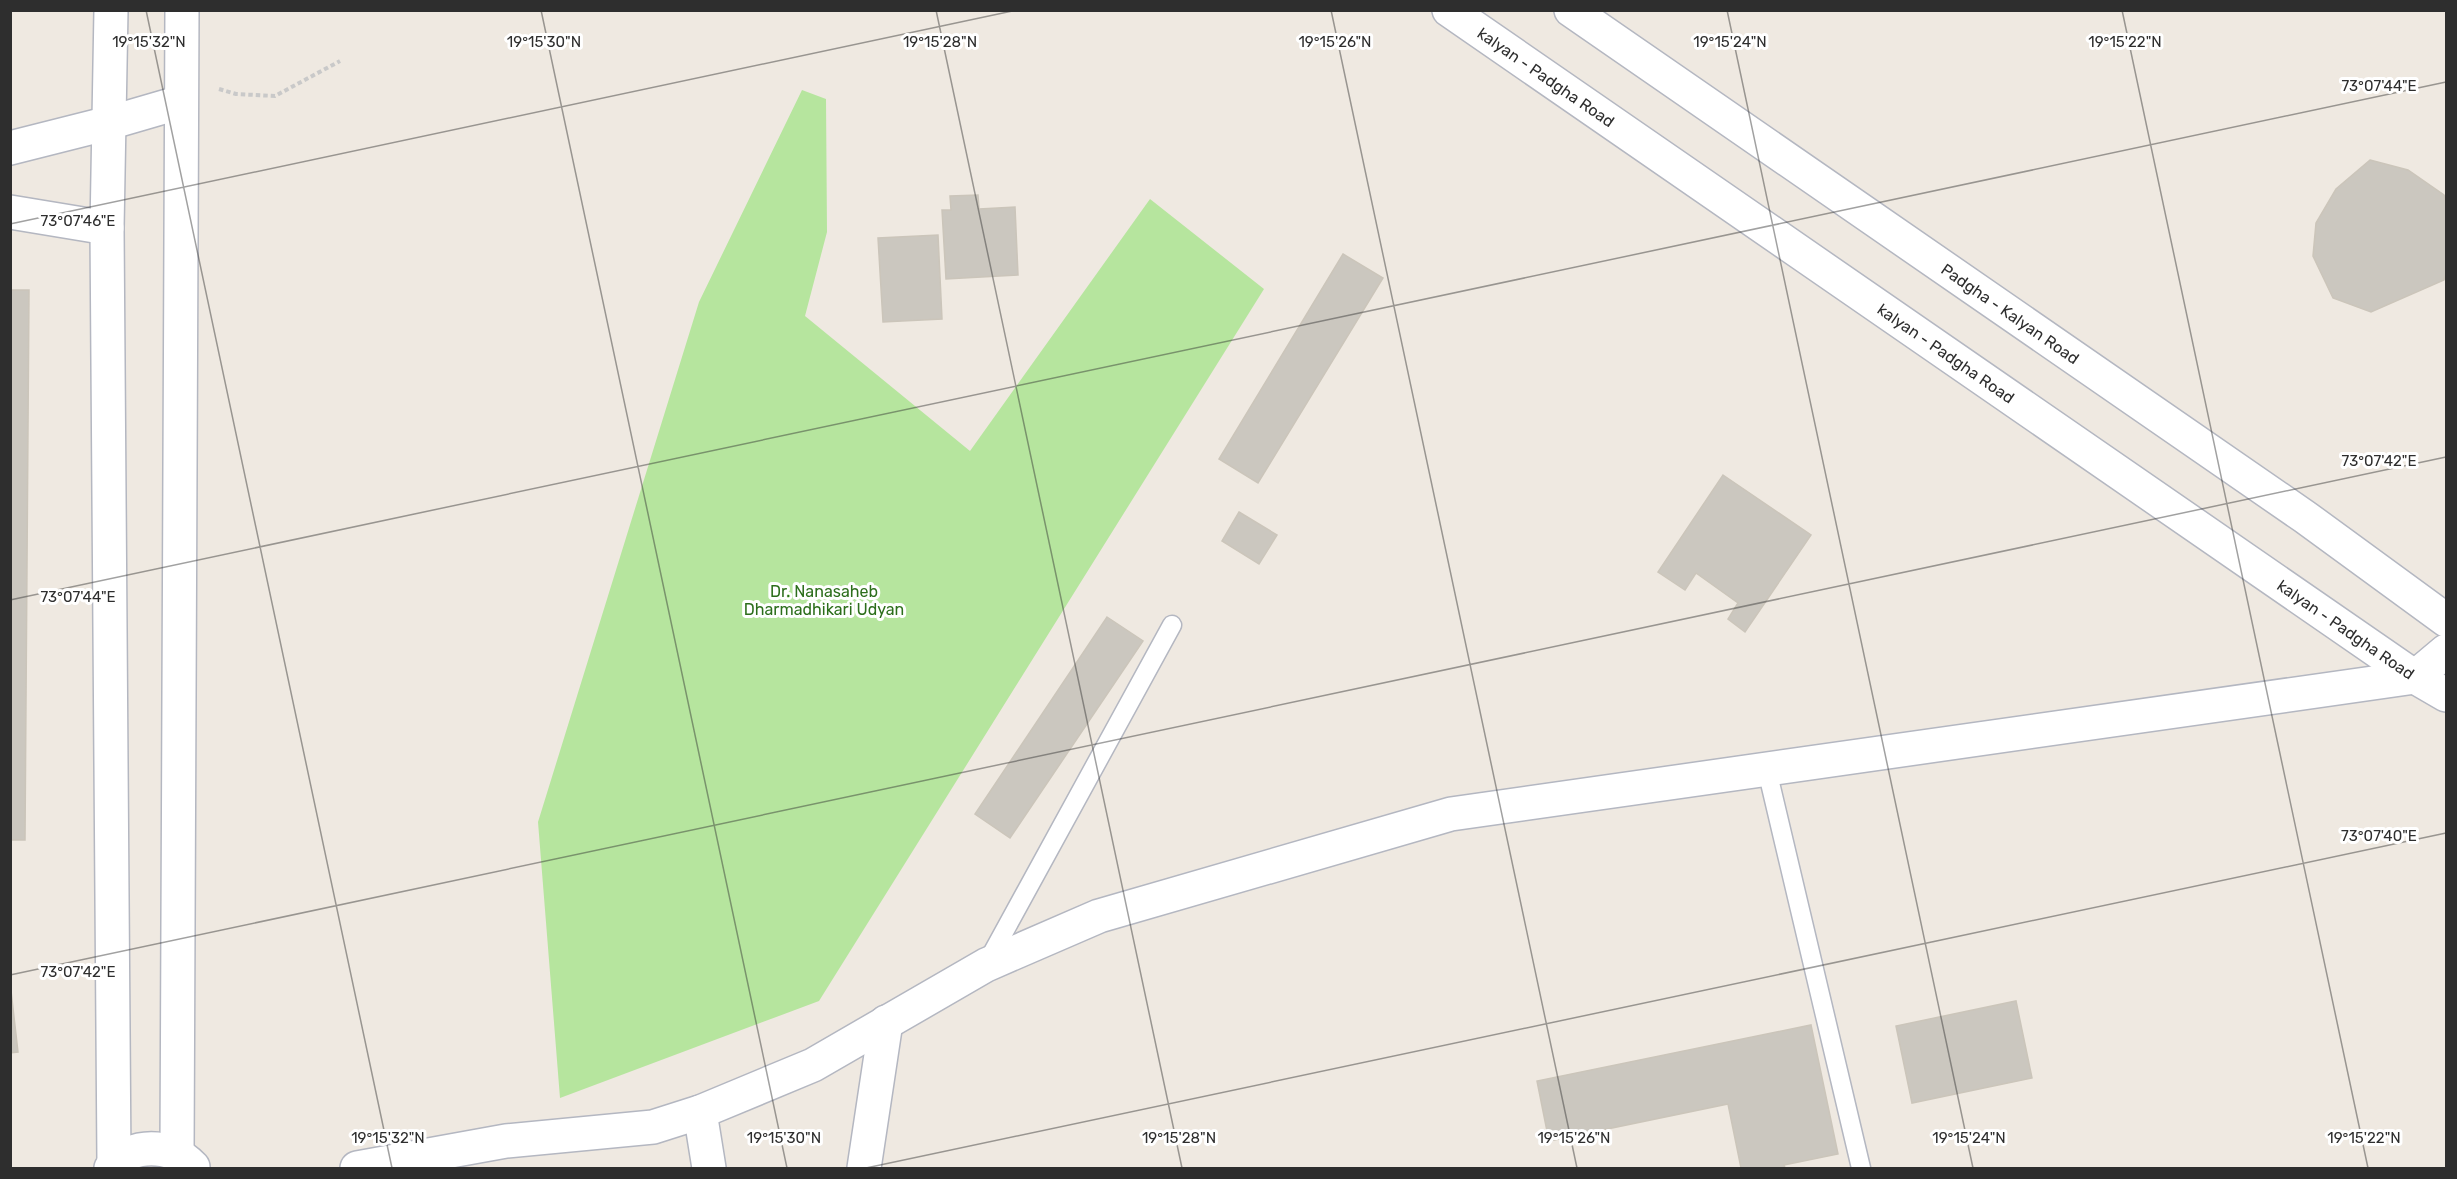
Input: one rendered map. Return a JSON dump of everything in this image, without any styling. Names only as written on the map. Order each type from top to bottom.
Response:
[{"type":"street","points":[[111,10],[107,228],[112,1166]]},
{"type":"street","points":[[112,1166],[128,1154],[144,1149],[161,1149],[185,1161],[182,10]]},
{"type":"street","name":"Padgha - Kalyan Road","points":[[1571,10],[2305,517],[2446,620]]},
{"type":"street","name":"kalyan - Padgha Road","points":[[1467,15],[2415,677],[2446,695]]},
{"type":"street","points":[[10,148],[109,123],[181,90]]},
{"type":"street","points":[[10,212],[107,228]]},
{"type":"street","points":[[357,1168],[506,1141],[653,1127],[700,1113],[813,1065],[986,965],[1098,916],[1451,814],[2415,677],[2446,651]]},
{"type":"street","points":[[864,1168],[886,1022]]},
{"type":"street","points":[[700,1113],[709,1168]]},
{"type":"lane","points":[[986,965],[1172,625]]},
{"type":"lane","points":[[1767,770],[1861,1168]]},
{"type":"path","points":[[181,90],[275,96],[340,62]]},
{"type":"green space","name":"Dr. Nanasaheb Dharmadhikari Udyan","points":[[802,90],[826,99],[827,232],[805,316],[970,451],[1150,199],[1264,289],[819,1001],[560,1098],[538,822],[699,302]]},
{"type":"building","points":[[2370,160],[2408,170],[2444,195],[2446,201],[2446,274],[2444,280],[2371,312],[2333,298],[2313,256],[2316,223],[2336,189]]},
{"type":"building","points":[[978,195],[979,209],[1015,207],[1018,275],[946,279],[942,210],[951,210],[950,196]]},
{"type":"building","points":[[938,235],[942,319],[883,322],[878,238]]},
{"type":"building","points":[[1343,254],[1383,278],[1258,483],[1219,459]]},
{"type":"building","points":[[10,290],[29,290],[25,840],[10,840]]},
{"type":"building","points":[[1723,475],[1811,535],[1745,632],[1728,619],[1738,603],[1696,573],[1685,590],[1658,572]]},
{"type":"building","points":[[1239,512],[1277,535],[1259,564],[1222,541]]},
{"type":"building","points":[[1107,617],[1143,641],[1010,838],[975,814]]},
{"type":"building","points":[[10,982],[18,1052],[10,1053]]},
{"type":"building","points":[[2016,1001],[2032,1078],[1912,1103],[1896,1026]]},
{"type":"building","points":[[1811,1025],[1838,1154],[1784,1165],[1785,1168],[1741,1168],[1728,1104],[1549,1141],[1537,1081]]}]
